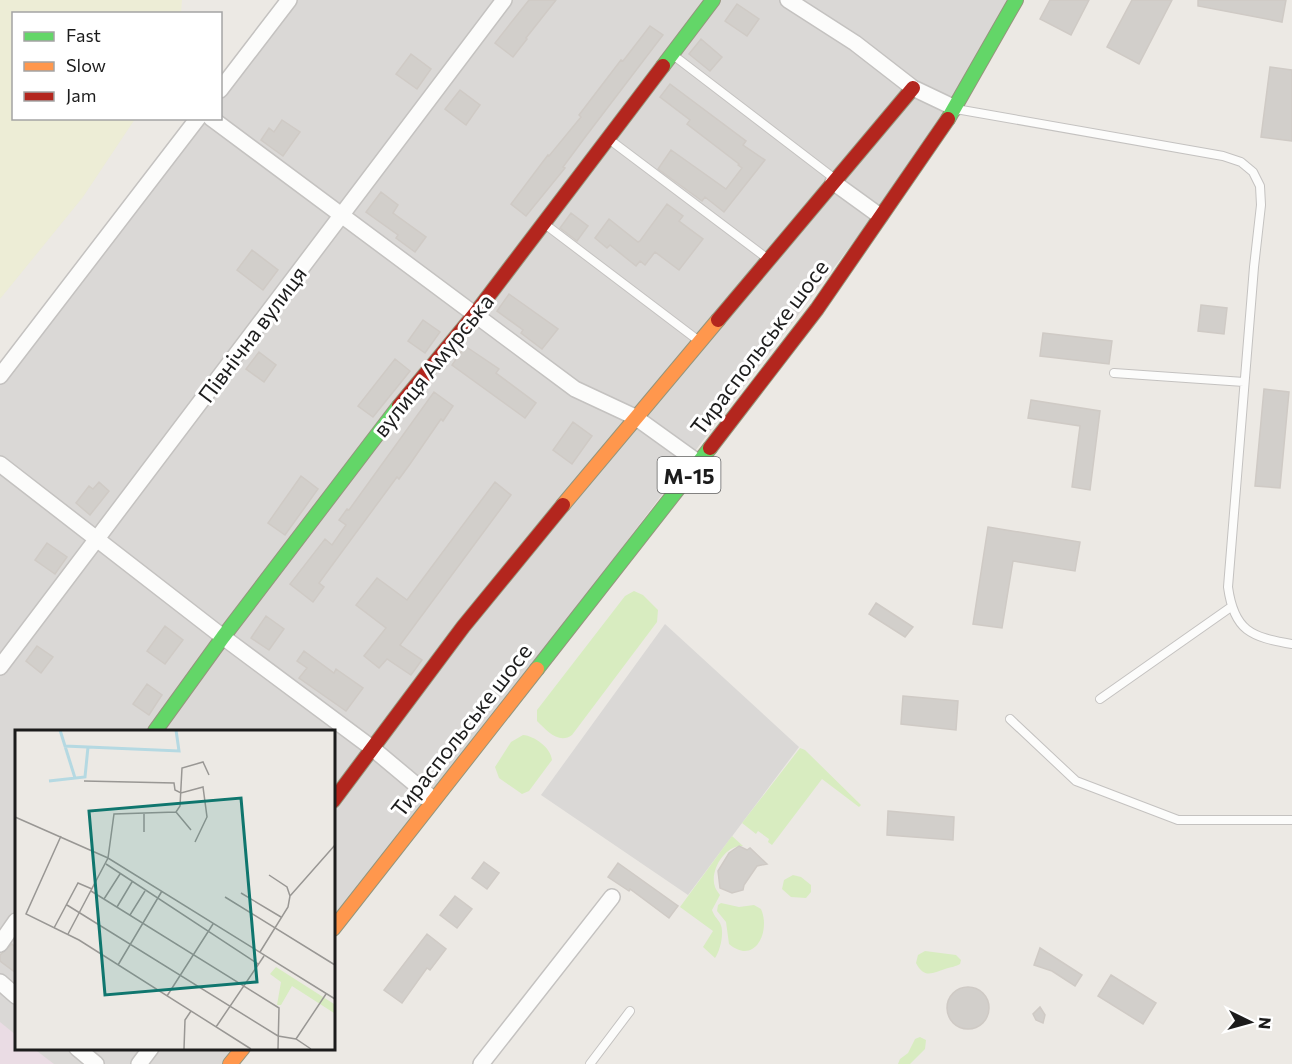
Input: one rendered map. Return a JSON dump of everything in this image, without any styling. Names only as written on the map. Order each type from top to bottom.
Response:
[{"type":"street","points":[[222,87],[289,0]]},
{"type":"street","name":"Північна вулиця","points":[[0,667],[504,0]]},
{"type":"street","name":"вулиця Амурська","points":[[156,730],[223,637],[399,406],[474,315],[713,0]]},
{"type":"street","points":[[788,0],[855,43],[913,88],[955,108]]},
{"type":"street","name":"Тираспольське шосе","points":[[334,928],[432,799],[641,538],[817,309],[955,108],[1016,0]]},
{"type":"street","points":[[334,800],[463,627],[635,417],[913,88]]},
{"type":"street","points":[[0,376],[196,120]]},
{"type":"street","points":[[214,120],[575,389],[635,417],[699,463]]},
{"type":"street","points":[[834,180],[880,216]]},
{"type":"street","points":[[0,464],[223,637],[372,748],[432,799]]},
{"type":"street","points":[[481,1064],[612,897]]},
{"type":"street","points":[[0,944],[15,922]]},
{"type":"street","points":[[0,982],[15,995]]},
{"type":"street","points":[[79,1049],[96,1064]]},
{"type":"street","points":[[139,1064],[150,1049]]},
{"type":"street","points":[[230,1064],[241,1049]]},
{"type":"lane","points":[[672,54],[834,180]]},
{"type":"lane","points":[[955,108],[1223,156],[1241,162],[1253,172],[1260,186],[1261,205],[1228,587],[1231,607],[1240,624],[1253,634],[1268,640],[1292,644]]},
{"type":"lane","points":[[608,138],[769,260]]},
{"type":"lane","points":[[544,223],[700,342]]},
{"type":"lane","points":[[1114,373],[1244,382]]},
{"type":"lane","points":[[1100,699],[1231,607]]},
{"type":"lane","points":[[1010,719],[1076,781],[1178,820],[1292,820]]},
{"type":"lane","points":[[590,1064],[630,1011]]},
{"type":"shaded area","points":[[289,0],[1016,0],[955,108],[334,928],[334,730],[15,730],[15,1049],[242,1049],[230,1064],[0,1064],[0,376],[197,120],[222,120],[222,89]]},
{"type":"shaded area","points":[[665,624],[799,747],[688,895],[541,795]]},
{"type":"shaded area","points":[[0,1022],[15,1034],[15,1049],[34,1049],[54,1064],[0,1064]]},
{"type":"green space","points":[[0,0],[182,0],[181,12],[12,12],[12,120],[134,120],[83,197],[0,299]]},
{"type":"green space","points":[[634,591],[643,595],[658,610],[657,622],[572,735],[562,738],[553,735],[537,721],[537,710],[625,596]]},
{"type":"green space","points":[[523,735],[542,743],[549,751],[552,760],[529,791],[522,794],[499,778],[495,767],[511,742]]},
{"type":"green space","points":[[800,748],[805,750],[861,805],[859,807],[822,779],[772,845],[768,842],[769,839],[758,831],[756,834],[742,823]]},
{"type":"green space","points":[[732,836],[743,846],[737,846],[725,854],[720,859],[714,873],[715,887],[720,895],[712,910],[722,931],[719,951],[715,958],[703,947],[713,931],[680,907]]},
{"type":"green space","points":[[793,875],[801,877],[811,885],[811,892],[806,898],[791,897],[782,889],[784,880]]},
{"type":"green space","points":[[721,903],[739,907],[754,905],[761,909],[764,927],[762,936],[753,948],[746,951],[738,950],[729,944],[726,922],[717,911]]},
{"type":"green space","points":[[925,951],[956,955],[961,960],[960,964],[926,973],[916,963],[918,955]]},
{"type":"green space","points":[[920,1037],[926,1040],[925,1049],[910,1064],[898,1064],[900,1059],[908,1053],[915,1039]]},
{"type":"building","points":[[529,0],[556,0],[513,57],[495,43]]},
{"type":"building","points":[[1050,0],[1089,0],[1071,35],[1040,19]]},
{"type":"building","points":[[1132,0],[1172,0],[1139,64],[1107,47]]},
{"type":"building","points":[[1198,0],[1286,0],[1282,22],[1198,6]]},
{"type":"building","points":[[737,4],[759,19],[747,36],[725,21]]},
{"type":"building","points":[[650,26],[663,35],[563,167],[565,168],[526,216],[511,204],[548,155],[581,117],[579,115],[621,60],[623,61]]},
{"type":"building","points":[[701,39],[722,57],[710,71],[689,54]]},
{"type":"building","points":[[411,54],[431,69],[417,89],[396,74]]},
{"type":"building","points":[[1270,67],[1292,70],[1292,141],[1261,137]]},
{"type":"building","points":[[670,84],[746,141],[743,145],[765,160],[724,212],[705,197],[702,201],[658,169],[671,150],[726,189],[742,168],[687,124],[690,120],[660,97]]},
{"type":"building","points":[[460,90],[480,105],[466,125],[445,109]]},
{"type":"building","points":[[282,120],[300,132],[283,156],[261,140],[269,128],[274,132]]},
{"type":"building","points":[[381,192],[398,205],[393,213],[426,237],[415,252],[396,238],[398,235],[366,212]]},
{"type":"building","points":[[667,204],[683,216],[679,221],[703,239],[679,270],[655,252],[645,265],[640,261],[636,266],[610,245],[607,248],[595,238],[609,219],[638,242]]},
{"type":"building","points":[[571,213],[588,226],[577,241],[560,228]]},
{"type":"building","points":[[252,250],[278,270],[263,290],[237,270]]},
{"type":"building","points":[[509,294],[558,329],[542,349],[521,333],[523,330],[497,311]]},
{"type":"building","points":[[1201,305],[1227,308],[1224,334],[1198,331]]},
{"type":"building","points":[[423,320],[440,332],[425,353],[408,341]]},
{"type":"building","points":[[1043,333],[1112,341],[1109,364],[1040,356]]},
{"type":"building","points":[[465,346],[499,369],[496,373],[536,403],[525,418],[452,365]]},
{"type":"building","points":[[259,352],[276,365],[264,382],[246,369]]},
{"type":"building","points":[[395,359],[410,371],[373,417],[358,406]]},
{"type":"building","points":[[1264,389],[1289,392],[1280,488],[1255,486]]},
{"type":"building","points":[[434,392],[453,406],[319,583],[324,587],[313,602],[290,584],[325,539],[332,545],[346,525],[339,520],[347,509],[349,510]]},
{"type":"building","points":[[1031,400],[1100,411],[1090,490],[1072,487],[1080,426],[1028,418]]},
{"type":"building","points":[[573,422],[592,436],[572,464],[553,450]]},
{"type":"building","points":[[301,476],[318,489],[285,535],[268,523]]},
{"type":"building","points":[[99,482],[109,491],[90,515],[76,503],[89,486],[93,489]]},
{"type":"building","points":[[495,482],[511,495],[400,645],[422,660],[411,675],[387,659],[379,668],[364,656],[386,628],[356,605],[377,578],[407,600]]},
{"type":"building","points":[[988,527],[1080,542],[1075,571],[1013,561],[1002,628],[973,624]]},
{"type":"building","points":[[47,543],[67,557],[55,574],[35,560]]},
{"type":"building","points":[[876,603],[913,627],[905,637],[869,614]]},
{"type":"building","points":[[266,616],[284,629],[269,650],[251,638]]},
{"type":"building","points":[[165,626],[183,640],[165,664],[147,651]]},
{"type":"building","points":[[37,646],[53,657],[41,673],[26,661]]},
{"type":"building","points":[[304,651],[334,673],[336,669],[363,688],[346,711],[299,678],[307,668],[297,661]]},
{"type":"building","points":[[147,684],[162,695],[149,715],[133,704]]},
{"type":"building","points":[[903,696],[958,701],[956,730],[901,724]]},
{"type":"building","points":[[888,811],[954,817],[953,840],[887,835]]},
{"type":"building","points":[[739,846],[747,850],[750,848],[767,864],[757,866],[743,890],[732,893],[720,888],[718,871],[729,853]]},
{"type":"building","points":[[484,862],[499,873],[487,889],[472,878]]},
{"type":"building","points":[[618,863],[678,906],[669,918],[630,889],[629,891],[608,877]]},
{"type":"building","points":[[455,896],[472,909],[457,928],[440,915]]},
{"type":"building","points":[[427,934],[446,949],[430,970],[427,968],[402,1003],[384,990]]},
{"type":"building","points":[[12,944],[15,947],[15,972],[0,961],[0,955]]},
{"type":"building","points":[[1040,948],[1082,975],[1075,986],[1052,971],[1034,965]]},
{"type":"building","points":[[1111,975],[1156,1003],[1143,1024],[1098,996]]},
{"type":"building","points":[[968,987],[983,993],[989,1008],[983,1023],[968,1029],[953,1023],[947,1008],[953,993]]},
{"type":"building","points":[[1040,1007],[1045,1015],[1043,1023],[1036,1020],[1033,1014]]},
{"type":"traffic: fast","points":[[663,66],[713,0]]},
{"type":"traffic: fast","points":[[948,119],[1016,0]]},
{"type":"traffic: fast","points":[[156,730],[223,637],[399,406]]},
{"type":"traffic: fast","points":[[537,669],[710,448]]},
{"type":"traffic: slow","points":[[563,505],[718,320]]},
{"type":"traffic: slow","points":[[334,928],[537,669]]},
{"type":"traffic: slow","points":[[230,1064],[242,1049]]},
{"type":"traffic: jam","points":[[399,406],[474,315],[663,66]]},
{"type":"traffic: jam","points":[[718,320],[913,88]]},
{"type":"traffic: jam","points":[[710,448],[817,309],[948,119]]},
{"type":"traffic: jam","points":[[334,800],[463,627],[563,505]]}]
